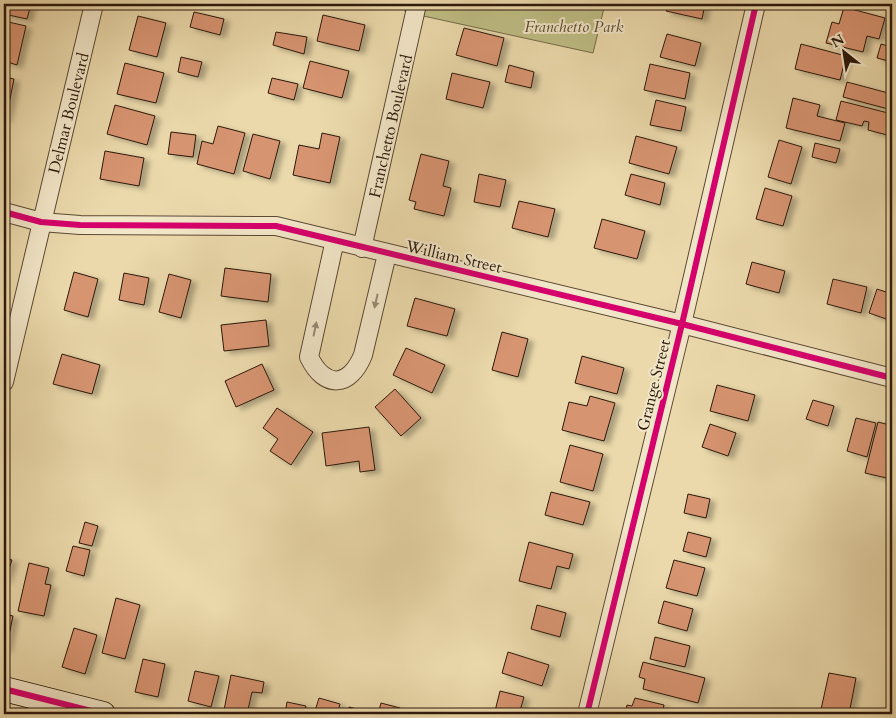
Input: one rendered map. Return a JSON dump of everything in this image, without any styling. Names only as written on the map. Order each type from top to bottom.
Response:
[{"type":"main road","points":[[4,689],[103,714]]},
{"type":"street","name":"Delmar Boulevard","points":[[4,382],[8,343],[41,222],[94,4]]},
{"type":"street","name":"Franchetto Boulevard","points":[[362,248],[417,4]]},
{"type":"street","name":"Grange Street","points":[[587,714],[682,324],[756,4]]},
{"type":"street","name":"William Street","points":[[4,212],[41,222],[80,225],[276,226],[682,324],[892,378]]},
{"type":"street","points":[[335,240],[309,357],[315,370],[327,379],[344,380],[357,370],[364,355],[386,254]]},
{"type":"green space","name":"Franchetto Park","points":[[407,4],[605,4],[593,53],[405,12]]},
{"type":"building","points":[[4,4],[31,4],[27,19],[4,14]]},
{"type":"building","points":[[668,4],[705,4],[702,19],[666,11]]},
{"type":"building","points":[[844,7],[885,18],[879,39],[867,36],[863,52],[826,43],[832,22],[839,24]]},
{"type":"building","points":[[194,12],[224,19],[220,35],[190,27]]},
{"type":"building","points":[[323,15],[365,25],[359,51],[317,41]]},
{"type":"building","points":[[138,16],[166,23],[157,57],[129,50]]},
{"type":"building","points":[[4,21],[26,26],[17,65],[4,61]]},
{"type":"building","points":[[464,28],[504,38],[497,66],[456,55]]},
{"type":"building","points":[[276,32],[307,37],[304,54],[273,45]]},
{"type":"building","points":[[667,34],[701,43],[695,66],[660,57]]},
{"type":"building","points":[[801,44],[846,56],[840,80],[795,69]]},
{"type":"building","points":[[881,44],[892,47],[892,62],[877,58]]},
{"type":"building","points":[[181,57],[202,62],[198,77],[178,72]]},
{"type":"building","points":[[310,61],[349,71],[342,98],[303,88]]},
{"type":"building","points":[[125,63],[164,73],[156,103],[117,94]]},
{"type":"building","points":[[650,64],[690,73],[685,99],[644,90]]},
{"type":"building","points":[[509,65],[534,72],[531,88],[505,82]]},
{"type":"building","points":[[452,73],[490,82],[483,108],[446,99]]},
{"type":"building","points":[[4,77],[14,79],[6,119],[4,119]]},
{"type":"building","points":[[272,78],[298,84],[294,100],[268,93]]},
{"type":"building","points":[[847,82],[892,94],[892,110],[843,97]]},
{"type":"building","points":[[793,98],[820,105],[817,116],[845,123],[840,141],[786,128]]},
{"type":"building","points":[[656,100],[686,107],[681,131],[650,125]]},
{"type":"building","points":[[841,101],[892,114],[891,136],[868,130],[869,122],[864,121],[862,126],[836,120]]},
{"type":"building","points":[[115,105],[155,116],[147,145],[107,134]]},
{"type":"building","points":[[218,126],[245,133],[234,174],[197,164],[202,141],[213,144]]},
{"type":"building","points":[[171,132],[196,135],[193,157],[168,154]]},
{"type":"building","points":[[322,133],[340,137],[330,183],[293,175],[299,145],[319,149]]},
{"type":"building","points":[[253,134],[280,141],[270,179],[243,171]]},
{"type":"building","points":[[636,136],[677,147],[669,174],[629,163]]},
{"type":"building","points":[[779,140],[802,147],[791,184],[768,177]]},
{"type":"building","points":[[815,143],[840,149],[836,163],[812,157]]},
{"type":"building","points":[[105,151],[144,158],[139,186],[100,179]]},
{"type":"building","points":[[421,154],[449,161],[443,186],[451,188],[444,216],[414,209],[416,202],[409,200]]},
{"type":"building","points":[[479,174],[506,180],[500,207],[474,202]]},
{"type":"building","points":[[631,174],[665,183],[660,205],[625,195]]},
{"type":"building","points":[[765,188],[792,196],[783,226],[756,219]]},
{"type":"building","points":[[519,201],[555,209],[548,237],[512,228]]},
{"type":"building","points":[[602,219],[645,231],[637,259],[594,248]]},
{"type":"building","points":[[752,262],[785,271],[779,293],[746,284]]},
{"type":"building","points":[[225,268],[271,274],[268,302],[221,296]]},
{"type":"building","points":[[74,272],[98,279],[88,317],[64,310]]},
{"type":"building","points":[[124,273],[149,278],[144,305],[119,300]]},
{"type":"building","points":[[169,274],[191,280],[181,318],[159,312]]},
{"type":"building","points":[[833,279],[867,287],[861,313],[827,304]]},
{"type":"building","points":[[877,289],[892,294],[892,321],[869,313]]},
{"type":"building","points":[[415,298],[455,309],[447,336],[407,326]]},
{"type":"building","points":[[266,320],[269,346],[224,351],[221,325]]},
{"type":"building","points":[[502,332],[528,339],[518,377],[492,370]]},
{"type":"building","points":[[406,348],[445,365],[432,393],[393,375]]},
{"type":"building","points":[[62,354],[100,365],[92,394],[53,384]]},
{"type":"building","points":[[582,356],[624,368],[617,394],[575,383]]},
{"type":"building","points":[[262,364],[274,390],[236,407],[225,381]]},
{"type":"building","points":[[717,385],[755,395],[748,421],[710,411]]},
{"type":"building","points":[[395,389],[421,418],[401,436],[375,407]]},
{"type":"building","points":[[590,396],[615,403],[604,441],[562,430],[569,402],[587,406]]},
{"type":"building","points":[[813,400],[834,406],[828,426],[806,419]]},
{"type":"building","points":[[277,408],[313,432],[291,465],[270,451],[278,439],[263,428]]},
{"type":"building","points":[[856,418],[876,423],[867,457],[847,451]]},
{"type":"building","points":[[891,421],[891,479],[865,473],[878,422],[890,425]]},
{"type":"building","points":[[710,424],[736,433],[728,456],[702,447]]},
{"type":"building","points":[[369,427],[375,470],[360,472],[359,461],[326,466],[322,433]]},
{"type":"building","points":[[570,445],[603,454],[593,491],[560,482]]},
{"type":"building","points":[[551,492],[590,502],[583,525],[545,515]]},
{"type":"building","points":[[688,494],[710,499],[706,518],[684,513]]},
{"type":"building","points":[[85,522],[98,526],[92,546],[79,543]]},
{"type":"building","points":[[688,532],[711,538],[706,557],[683,551]]},
{"type":"building","points":[[529,542],[573,554],[569,569],[557,566],[551,589],[519,581]]},
{"type":"building","points":[[73,546],[90,550],[84,576],[66,571]]},
{"type":"building","points":[[4,558],[12,560],[5,581],[4,581]]},
{"type":"building","points":[[674,560],[705,568],[697,596],[666,588]]},
{"type":"building","points":[[29,563],[49,568],[45,584],[51,585],[44,616],[18,611]]},
{"type":"building","points":[[116,598],[140,605],[125,659],[102,653]]},
{"type":"building","points":[[664,601],[693,609],[687,631],[658,623]]},
{"type":"building","points":[[537,605],[566,613],[560,637],[531,629]]},
{"type":"building","points":[[4,614],[13,616],[6,650],[4,649]]},
{"type":"building","points":[[74,628],[97,635],[85,674],[62,667]]},
{"type":"building","points":[[655,637],[690,646],[685,667],[650,659]]},
{"type":"building","points":[[508,652],[549,665],[542,686],[502,673]]},
{"type":"building","points":[[143,659],[165,664],[158,697],[135,692]]},
{"type":"building","points":[[643,662],[705,678],[698,703],[643,689],[645,679],[639,677]]},
{"type":"building","points":[[195,671],[219,676],[211,707],[188,701]]},
{"type":"building","points":[[829,673],[856,678],[849,714],[820,714]]},
{"type":"building","points":[[231,675],[264,682],[262,693],[252,692],[247,714],[224,710]]},
{"type":"building","points":[[500,691],[524,697],[519,714],[495,711]]},
{"type":"building","points":[[319,698],[340,704],[337,714],[314,714]]},
{"type":"building","points":[[635,698],[664,705],[662,714],[625,714],[627,705],[632,706]]},
{"type":"building","points":[[287,702],[306,706],[304,714],[285,714]]},
{"type":"building","points":[[381,703],[400,708],[398,714],[378,714]]},
{"type":"building","points":[[349,707],[370,712],[369,714],[347,714]]},
{"type":"cycle path","points":[[587,714],[682,324],[756,4]]},
{"type":"cycle path","points":[[4,212],[41,222],[80,225],[276,226],[682,324],[892,378]]},
{"type":"cycle path","points":[[4,689],[103,714]]}]
